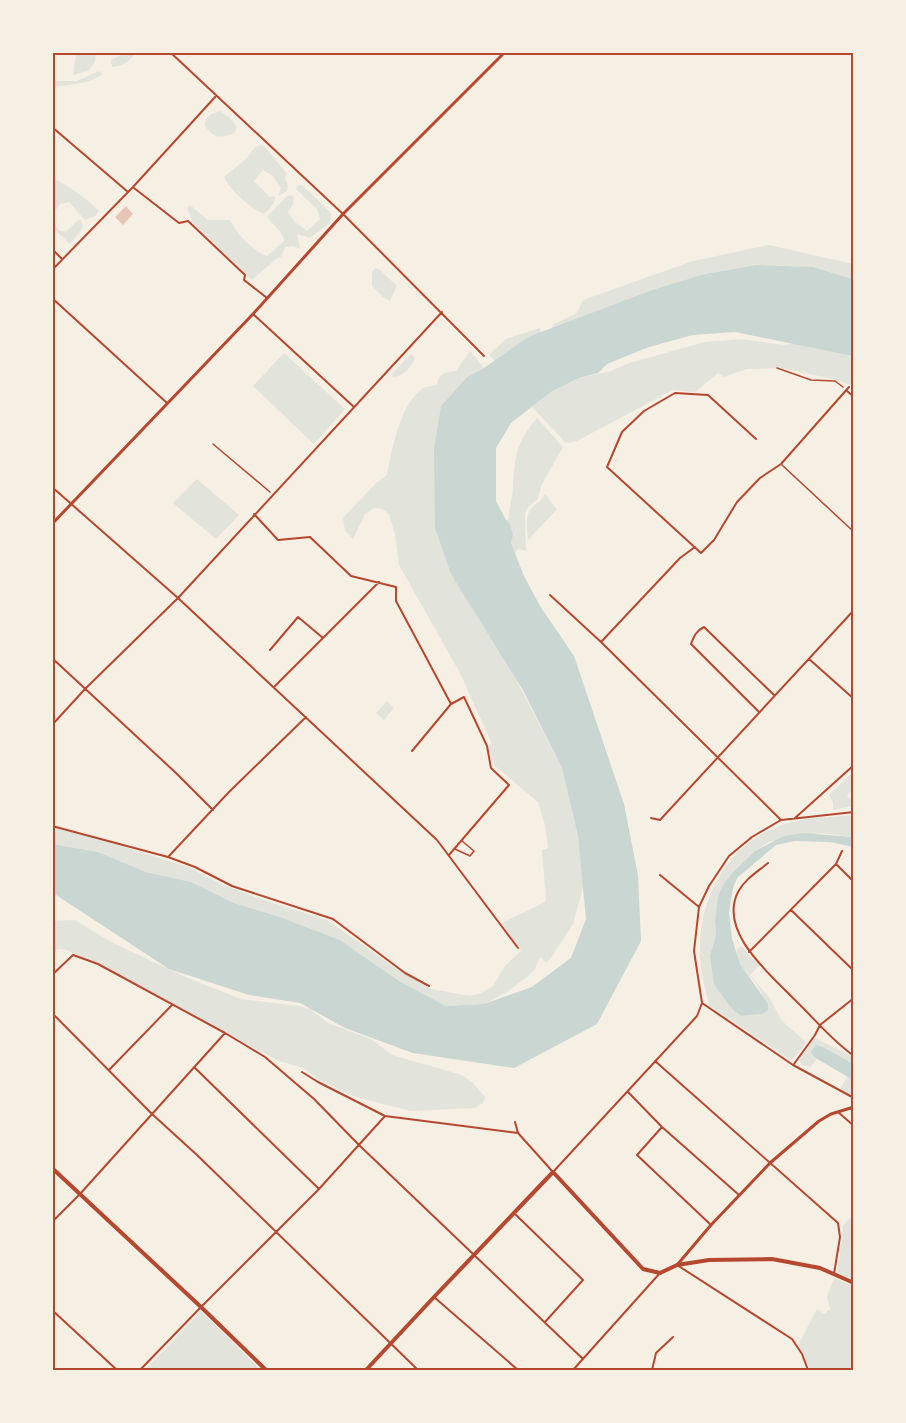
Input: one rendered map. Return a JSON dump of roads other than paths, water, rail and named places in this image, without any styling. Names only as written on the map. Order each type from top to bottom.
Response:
[{"type":"main road","points":[[52,1168],[201,1306],[266,1371]]},
{"type":"main road","points":[[366,1371],[553,1172],[643,1269],[660,1273],[677,1265],[709,1260],[772,1259],[820,1268],[854,1283]]},
{"type":"street","points":[[170,52],[343,214],[483,356]]},
{"type":"street","points":[[52,524],[253,314],[343,214],[505,52]]},
{"type":"street","points":[[52,270],[133,187],[216,96]]},
{"type":"street","points":[[52,127],[128,192]]},
{"type":"street","points":[[133,187],[179,223],[188,221],[245,275],[244,280],[267,298]]},
{"type":"street","points":[[52,249],[62,259]]},
{"type":"street","points":[[52,297],[166,403]]},
{"type":"street","points":[[52,725],[85,689],[178,598],[442,312]]},
{"type":"street","points":[[253,314],[354,407]]},
{"type":"street","points":[[756,439],[708,395],[675,393],[644,411],[622,432],[607,467],[701,553],[714,540],[737,502],[760,478],[781,464],[849,387]]},
{"type":"street","points":[[846,390],[854,397]]},
{"type":"street","points":[[52,487],[178,598],[437,840],[518,948]]},
{"type":"street","points":[[254,514],[278,540],[310,537],[351,576],[396,587],[396,601],[451,704]]},
{"type":"street","points":[[601,642],[680,558],[695,547]]},
{"type":"street","points":[[274,687],[380,582]]},
{"type":"street","points":[[550,595],[601,642],[781,820]]},
{"type":"street","points":[[651,818],[660,820],[854,610]]},
{"type":"street","points":[[270,650],[298,617],[324,638]]},
{"type":"street","points":[[759,712],[691,644],[694,635],[704,627],[774,695]]},
{"type":"street","points":[[52,658],[213,810]]},
{"type":"street","points":[[808,658],[854,699]]},
{"type":"street","points":[[412,751],[451,704],[464,697],[487,746],[491,768],[509,785],[449,855]]},
{"type":"street","points":[[168,857],[306,717]]},
{"type":"street","points":[[795,818],[854,765]]},
{"type":"street","points":[[515,1122],[518,1133],[553,1172],[697,1016],[702,1003],[694,951],[699,907],[709,886],[729,856],[752,837],[781,820],[854,812]]},
{"type":"street","points":[[52,826],[168,857],[195,867],[232,886],[333,919],[405,973],[429,986]]},
{"type":"street","points":[[748,952],[836,864],[842,851]]},
{"type":"street","points":[[768,863],[749,878],[738,892],[734,907],[736,927],[748,952],[820,1024],[831,1038],[854,1056]]},
{"type":"street","points":[[836,864],[854,882]]},
{"type":"street","points":[[660,875],[699,907]]},
{"type":"street","points":[[790,909],[854,971]]},
{"type":"street","points":[[52,975],[73,955],[98,964],[266,1057],[314,1099],[359,1145],[583,1359]]},
{"type":"street","points":[[794,1065],[820,1024],[854,998]]},
{"type":"street","points":[[702,1003],[794,1065],[854,1098]]},
{"type":"street","points":[[108,1071],[172,1005]]},
{"type":"street","points":[[52,1013],[108,1071],[418,1371]]},
{"type":"street","points":[[52,1222],[225,1033]]},
{"type":"street","points":[[655,1061],[838,1223],[840,1237],[834,1274]]},
{"type":"street","points":[[194,1067],[319,1189]]},
{"type":"street","points":[[302,1072],[385,1116],[518,1133]]},
{"type":"street","points":[[628,1092],[662,1127],[739,1195]]},
{"type":"street","points":[[808,1371],[802,1353],[792,1339],[677,1265],[739,1195],[809,1128],[838,1112],[854,1107]]},
{"type":"street","points":[[838,1112],[854,1126]]},
{"type":"street","points":[[140,1371],[201,1306],[319,1189],[385,1116]]},
{"type":"street","points":[[662,1127],[637,1155],[711,1225]]},
{"type":"street","points":[[514,1214],[583,1280],[545,1322]]},
{"type":"street","points":[[575,1370],[660,1273]]},
{"type":"street","points":[[434,1297],[518,1371]]},
{"type":"street","points":[[52,1310],[117,1371]]},
{"type":"street","points":[[652,1371],[656,1353],[673,1337]]},
{"type":"lane","points":[[781,464],[854,532]]},
{"type":"lane","points":[[454,849],[470,856],[474,851],[462,840]]}]
